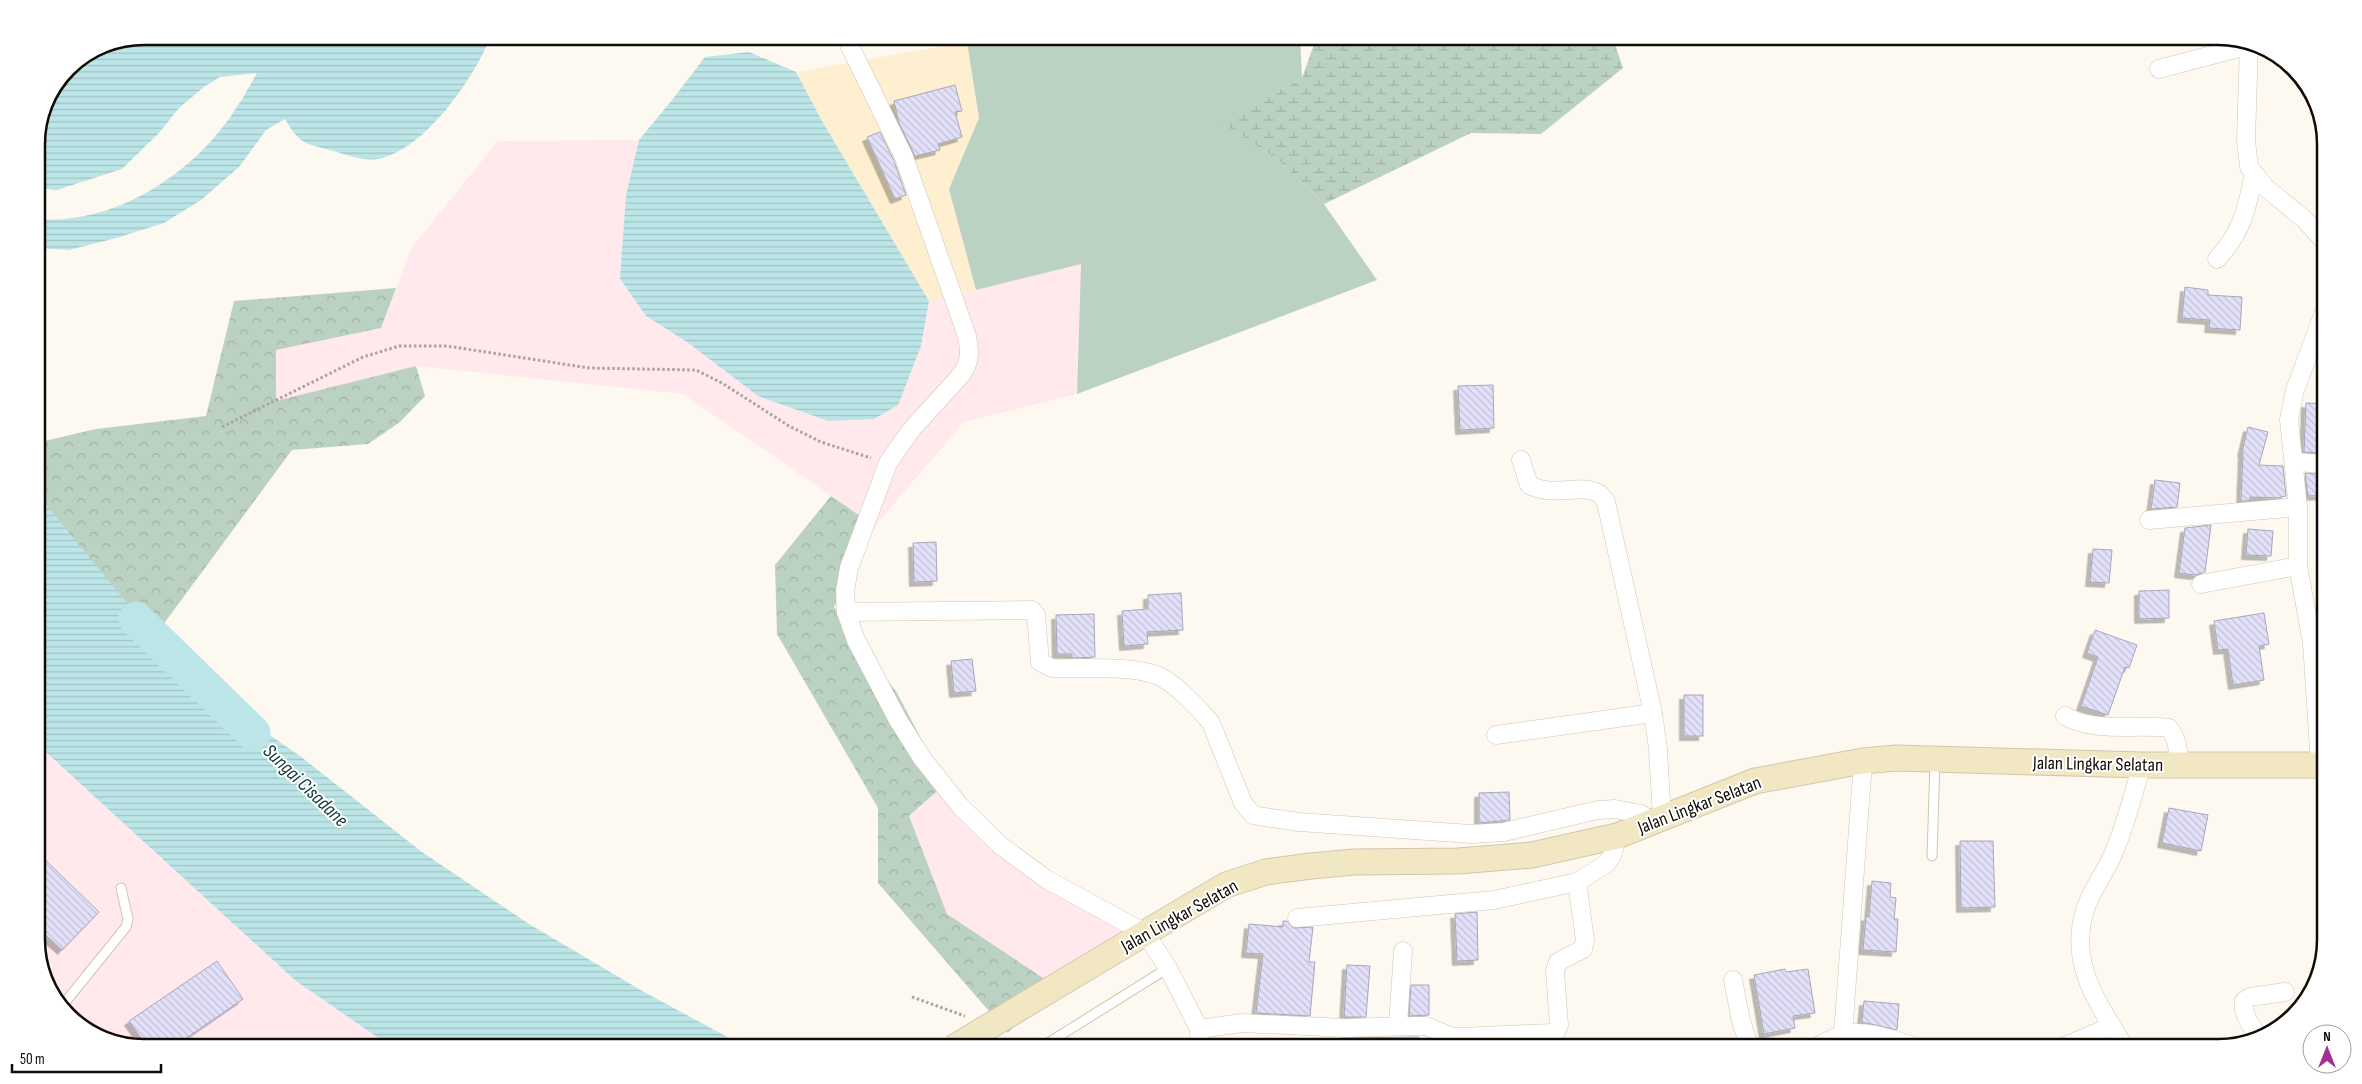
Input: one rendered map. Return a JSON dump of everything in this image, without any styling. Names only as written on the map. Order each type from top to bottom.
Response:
[{"type":"main road","name":"Jalan Lingkar Selatan","points":[[969,1039],[1226,885],[1266,872],[1354,862],[1458,861],[1532,855],[1617,836],[1756,781],[1863,761],[1896,758],[2142,765],[2317,765]]},
{"type":"street","points":[[849,45],[904,157],[967,336],[970,353],[967,366],[961,375],[940,395],[911,430],[888,463],[849,568],[845,591],[846,612],[856,640],[898,720],[922,758],[960,806],[1000,845],[1046,879],[1145,933],[1168,968],[1199,1029],[1200,1039]]},
{"type":"street","points":[[2159,69],[2238,47]]},
{"type":"street","points":[[2250,50],[2247,148],[2249,167],[2266,188],[2304,219],[2317,233]]},
{"type":"street","points":[[2217,260],[2231,244],[2247,212],[2254,174]]},
{"type":"street","points":[[2317,331],[2295,390],[2289,420],[2298,507],[2298,566],[2317,635]]},
{"type":"street","points":[[846,612],[1032,610],[1036,615],[1040,662],[1046,666],[1140,670],[1155,674],[1165,678],[1204,714],[1211,723],[1242,803],[1253,815],[1309,823],[1471,834],[1504,832],[1598,810],[1615,809],[1657,820],[1658,749],[1653,714],[1606,502],[1599,493],[1585,489],[1557,492],[1540,490],[1529,485],[1521,460]]},
{"type":"street","points":[[2294,462],[2317,463]]},
{"type":"street","points":[[2149,520],[2298,507]]},
{"type":"street","points":[[2202,584],[2298,566]]},
{"type":"street","points":[[1496,735],[1653,714]]},
{"type":"street","points":[[2065,716],[2076,723],[2089,725],[2169,728],[2177,742],[2178,765]]},
{"type":"street","points":[[1842,1039],[1863,761]]},
{"type":"street","points":[[2120,1039],[2092,993],[2081,955],[2080,932],[2085,909],[2114,853],[2142,765]]},
{"type":"street","points":[[1297,918],[1494,900],[1577,882],[1606,864],[1612,856],[1617,836]]},
{"type":"street","points":[[1199,1029],[1242,1024],[1345,1028],[1398,1025],[1426,1026],[1452,1036],[1461,1037],[1551,1033],[1557,1030],[1559,1025],[1555,971],[1558,962],[1584,949],[1585,940],[1577,882]]},
{"type":"street","points":[[1398,1025],[1403,951]]},
{"type":"street","points":[[1733,980],[1741,1022],[1747,1039]]},
{"type":"street","points":[[2256,1032],[2243,1009],[2244,1002],[2250,996],[2286,992]]},
{"type":"street","points":[[2081,1039],[2112,1026]]},
{"type":"street","points":[[1846,1039],[1856,1033],[1889,1039]]},
{"type":"lane","points":[[1932,856],[1935,759]]},
{"type":"lane","points":[[66,1001],[126,927],[128,920],[121,888]]},
{"type":"lane","points":[[1054,1039],[1168,968]]},
{"type":"path","points":[[222,427],[363,357],[399,346],[447,346],[589,368],[696,370],[789,426],[821,442],[888,463]]},
{"type":"shaded area","points":[[950,45],[967,45],[979,118],[949,189],[976,290],[929,301],[822,121],[796,72]]},
{"type":"shaded area","points":[[639,140],[626,195],[620,280],[646,316],[687,342],[758,396],[828,421],[921,346],[929,301],[1081,263],[1077,394],[964,422],[875,526],[683,394],[416,366],[276,402],[276,350],[381,328],[412,247],[498,141]]},
{"type":"shaded area","points":[[45,751],[296,981],[380,1039],[131,1038],[100,1029],[79,1014],[55,984],[50,972],[45,946]]},
{"type":"shaded area","points":[[945,784],[976,830],[1144,934],[1052,984],[947,914],[909,816]]},
{"type":"green space","points":[[967,45],[1300,45],[1302,78],[1222,122],[1278,160],[1324,204],[1377,280],[1077,394],[1081,264],[976,290],[949,189],[979,118]]},
{"type":"green space","points":[[1314,45],[1615,45],[1623,68],[1541,134],[1471,133],[1324,204],[1278,160],[1221,122],[1302,78]]},
{"type":"green space","points":[[396,288],[381,328],[276,350],[276,401],[416,366],[425,396],[400,422],[368,444],[292,450],[154,637],[45,504],[45,441],[96,429],[206,416],[234,301]]},
{"type":"green space","points":[[831,496],[875,526],[834,607],[897,693],[945,784],[909,816],[947,914],[1052,984],[1008,1033],[878,883],[878,808],[777,634],[775,565]]},
{"type":"water","points":[[138,45],[487,45],[473,72],[446,110],[413,142],[396,153],[378,159],[367,159],[349,156],[316,146],[299,138],[285,119],[266,130],[239,167],[201,200],[164,223],[69,250],[45,249],[45,219],[85,216],[133,200],[155,188],[195,157],[219,132],[257,73],[220,77],[204,87],[179,108],[159,133],[122,169],[57,190],[45,189],[45,138],[48,119],[53,106],[58,95],[74,74],[100,55],[112,50]]},
{"type":"water","points":[[749,52],[796,72],[822,121],[929,301],[921,346],[898,405],[874,419],[828,421],[758,396],[687,342],[646,316],[620,279],[626,195],[639,140],[705,57]]},
{"type":"water","points":[[45,504],[153,634],[203,689],[300,756],[422,852],[529,924],[644,992],[731,1039],[380,1039],[296,981],[45,751]]},
{"type":"building","points":[[955,85],[962,111],[955,112],[962,137],[938,144],[940,150],[915,156],[899,123],[894,101]]},
{"type":"building","points":[[880,132],[894,161],[906,195],[895,199],[867,137]]},
{"type":"building","points":[[2185,287],[2208,290],[2208,295],[2242,297],[2240,330],[2209,328],[2210,320],[2182,318]]},
{"type":"building","points":[[1493,385],[1494,428],[1460,430],[1458,386]]},
{"type":"building","points":[[2306,403],[2317,404],[2317,453],[2304,452]]},
{"type":"building","points":[[2248,427],[2268,432],[2259,465],[2283,466],[2286,496],[2278,498],[2250,497],[2249,501],[2241,501],[2242,452]]},
{"type":"building","points":[[2305,473],[2317,474],[2317,496],[2308,496]]},
{"type":"building","points":[[2155,480],[2180,483],[2177,507],[2151,509]]},
{"type":"building","points":[[2211,525],[2205,572],[2195,575],[2179,573],[2185,528]]},
{"type":"building","points":[[2248,529],[2273,531],[2271,556],[2246,555]]},
{"type":"building","points":[[936,542],[937,581],[914,582],[913,543]]},
{"type":"building","points":[[2093,549],[2112,550],[2109,583],[2090,582]]},
{"type":"building","points":[[2169,590],[2169,618],[2139,619],[2139,591]]},
{"type":"building","points":[[1181,593],[1183,630],[1147,632],[1148,644],[1124,646],[1122,611],[1148,609],[1148,595]]},
{"type":"building","points":[[2264,613],[2269,644],[2259,646],[2264,680],[2233,685],[2228,649],[2218,650],[2214,621]]},
{"type":"building","points":[[1094,614],[1095,657],[1072,658],[1072,654],[1057,654],[1056,615]]},
{"type":"building","points":[[2095,630],[2137,645],[2129,668],[2125,667],[2108,715],[2081,706],[2098,657],[2087,653]]},
{"type":"building","points":[[972,659],[976,691],[954,693],[951,661]]},
{"type":"building","points":[[1684,695],[1703,695],[1703,736],[1684,736]]},
{"type":"building","points":[[1509,792],[1510,820],[1479,823],[1479,793]]},
{"type":"building","points":[[2169,808],[2208,815],[2201,851],[2162,843]]},
{"type":"building","points":[[1960,841],[1993,841],[1995,907],[1961,908]]},
{"type":"building","points":[[45,860],[99,912],[62,950],[45,934]]},
{"type":"building","points":[[1872,881],[1891,883],[1890,897],[1896,898],[1894,919],[1898,919],[1896,952],[1863,950],[1866,916],[1869,917]]},
{"type":"building","points":[[1477,912],[1478,960],[1457,961],[1455,914]]},
{"type":"building","points":[[1283,921],[1287,921],[1293,928],[1313,927],[1309,962],[1315,962],[1310,1016],[1256,1013],[1263,954],[1246,953],[1249,924],[1283,927]]},
{"type":"building","points":[[217,961],[243,999],[185,1039],[142,1039],[129,1021]]},
{"type":"building","points":[[1347,965],[1370,966],[1366,1017],[1344,1017]]},
{"type":"building","points":[[1785,969],[1786,972],[1808,969],[1815,1013],[1793,1016],[1795,1028],[1764,1034],[1754,975]]},
{"type":"building","points":[[1411,985],[1429,985],[1429,1015],[1409,1016]]},
{"type":"building","points":[[1864,1001],[1899,1004],[1897,1030],[1862,1022]]},
{"type":"building","points":[[1419,1037],[1419,1039],[1342,1039]]},
{"type":"waterway","name":"Sungai Cisadane","points":[[136,619],[253,733]]}]
